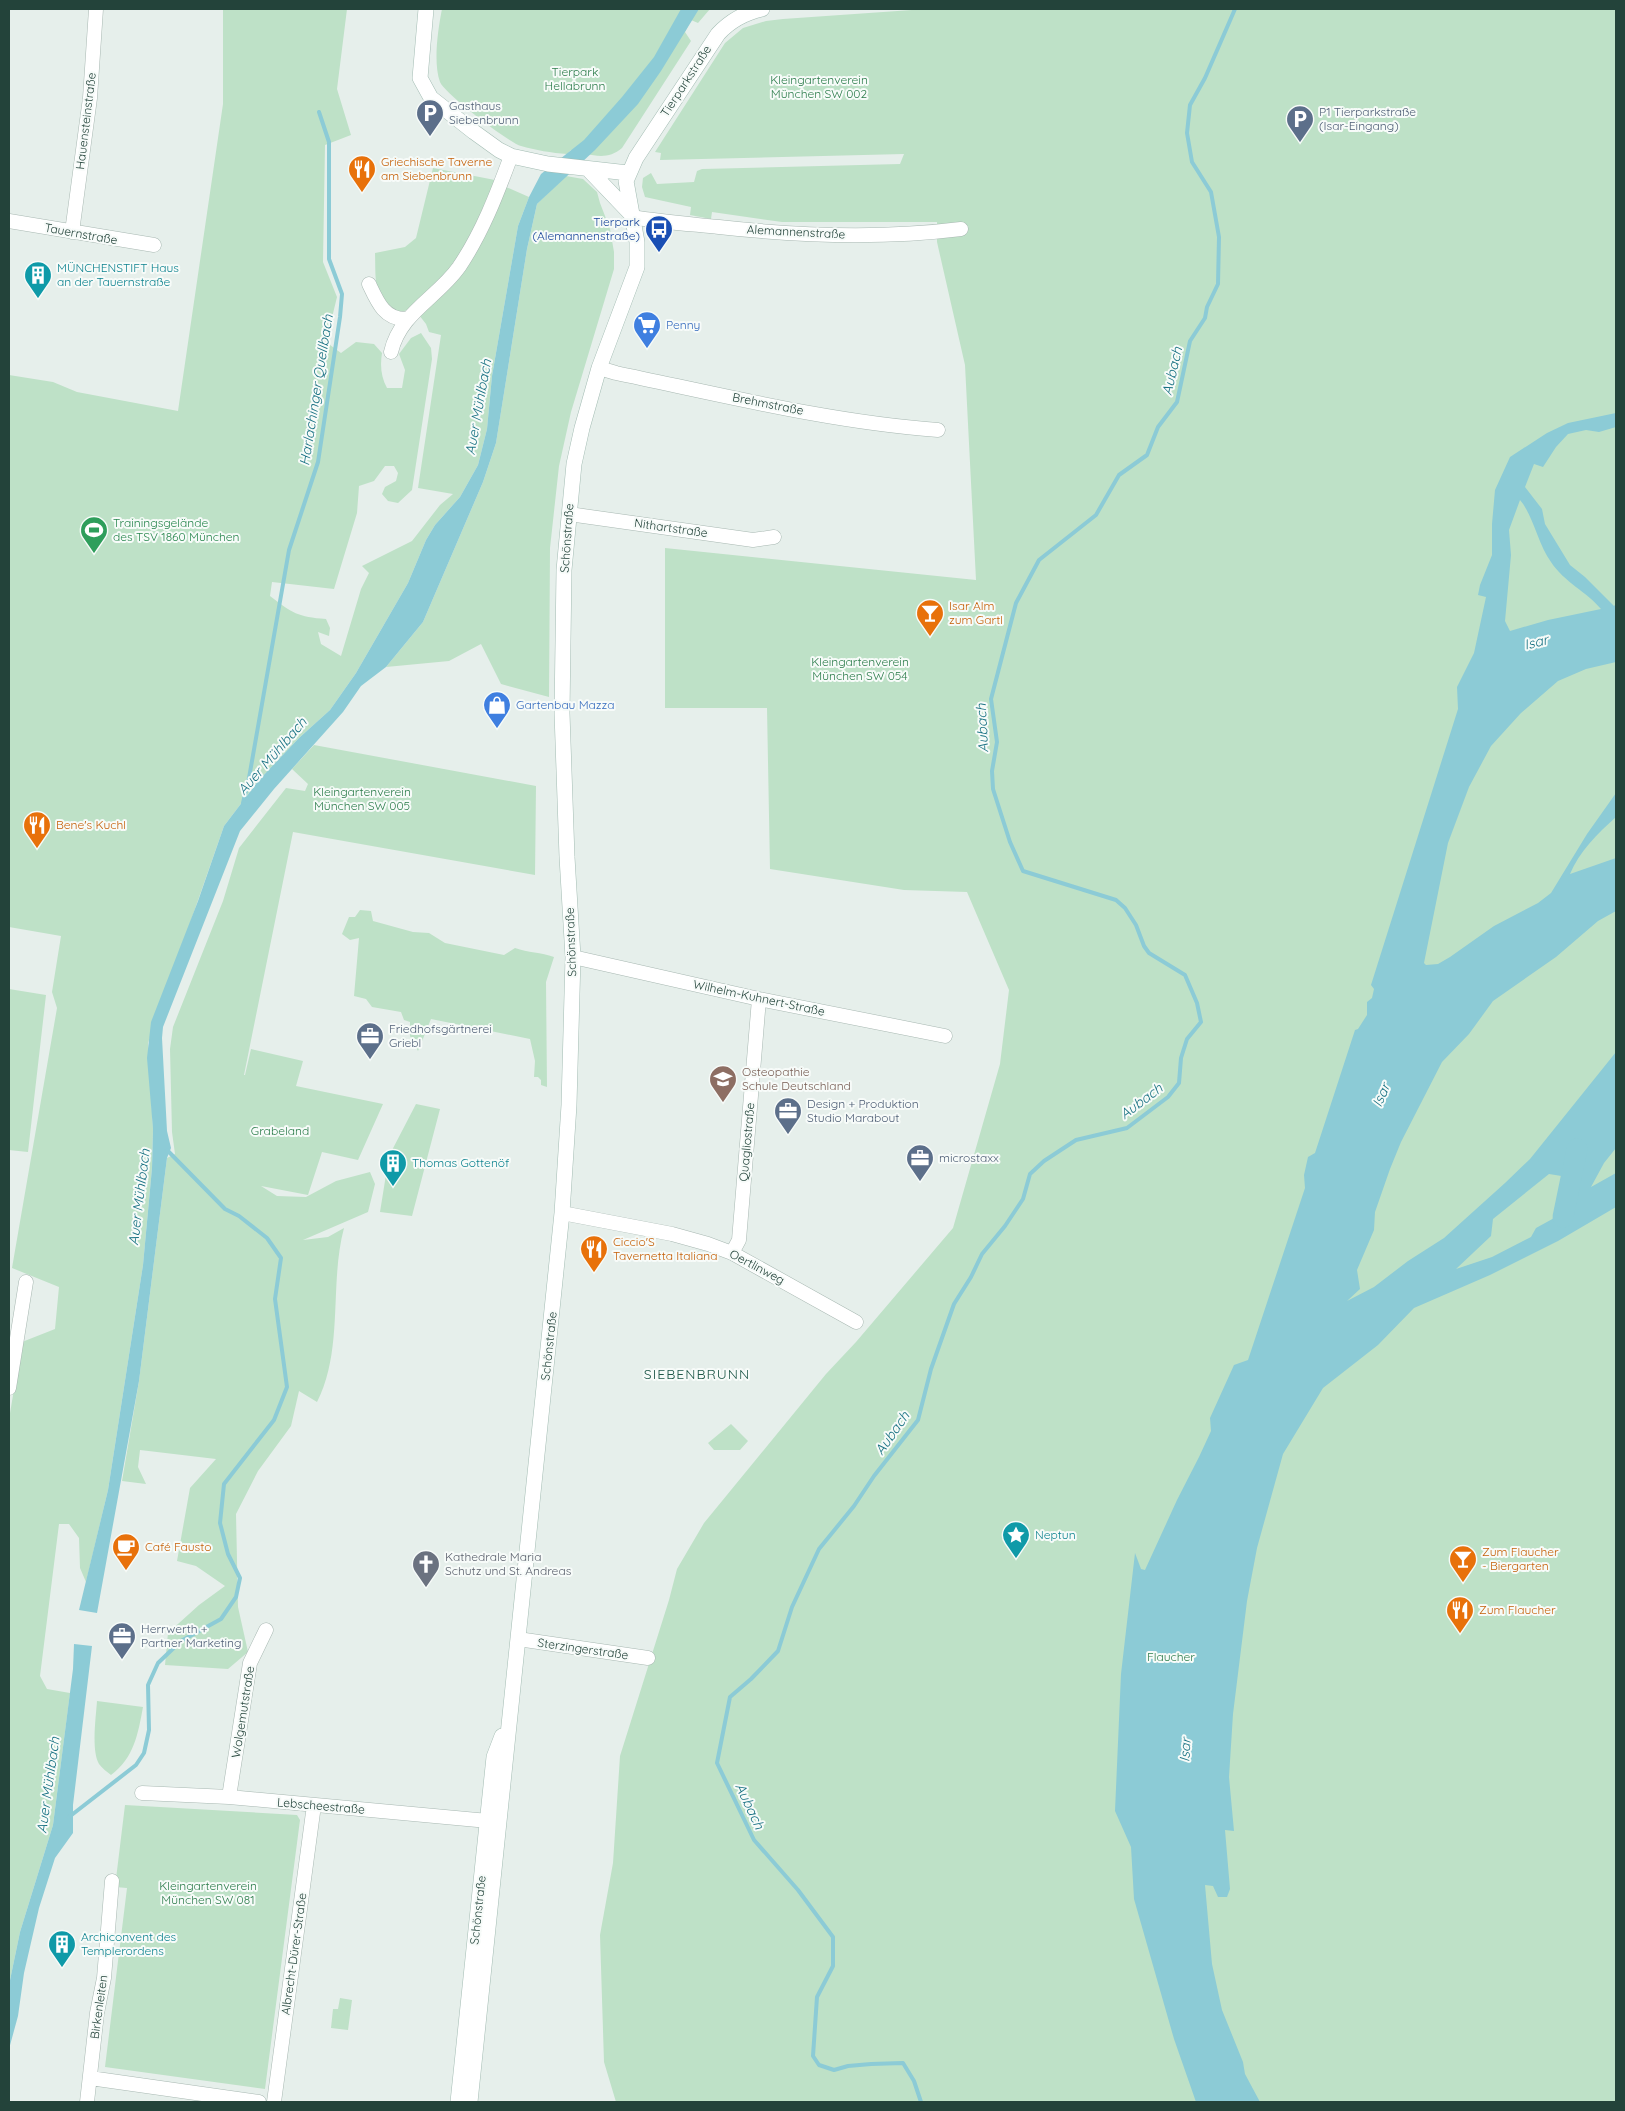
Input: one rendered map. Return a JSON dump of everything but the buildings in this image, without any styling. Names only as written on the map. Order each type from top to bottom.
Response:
[{"type":"street","name":"Hauensteinstraße","points":[[72,232],[90,98],[96,9]]},
{"type":"street","points":[[426,9],[420,78],[431,98],[474,132],[511,156],[548,164],[628,173]]},
{"type":"street","name":"Tierparkstraße","points":[[628,173],[718,34],[735,19],[751,11],[762,9]]},
{"type":"street","points":[[391,352],[393,343],[405,319],[414,313],[459,267],[492,206],[511,156]]},
{"type":"street","points":[[584,169],[628,210],[632,217]]},
{"type":"street","name":"Schönstraße","points":[[470,2102],[494,1821],[494,1757],[508,1721],[518,1639],[562,1213],[570,1097],[573,957],[567,857],[562,684],[564,570],[574,464],[599,368],[637,267],[637,242],[626,181],[628,173]]},
{"type":"street","name":"Alemannenstraße","points":[[632,217],[776,233],[847,235],[928,233],[961,229]]},
{"type":"street","name":"Tauernstraße","points":[[9,221],[154,245]]},
{"type":"street","points":[[369,284],[378,302],[387,314],[397,319],[405,319]]},
{"type":"street","name":"Brehmstraße","points":[[599,368],[624,375],[805,411],[893,427],[938,430]]},
{"type":"street","name":"Nithartstraße","points":[[569,514],[752,540],[774,537]]},
{"type":"street","name":"Wilhelm-Kuhnert-Straße","points":[[573,957],[759,999],[945,1036]]},
{"type":"street","name":"Quagliostraße","points":[[732,1253],[739,1240],[759,999]]},
{"type":"street","name":"Oertlinweg","points":[[562,1213],[678,1236],[732,1253],[856,1322]]},
{"type":"street","points":[[9,1388],[26,1282]]},
{"type":"street","name":"Wolgemutstraße","points":[[229,1798],[250,1663],[266,1630]]},
{"type":"street","name":"Sterzingerstraße","points":[[518,1639],[648,1658]]},
{"type":"street","name":"Lebscheestraße","points":[[142,1793],[229,1798],[494,1821]]},
{"type":"street","name":"Albrecht-Dürer-Straße","points":[[274,2102],[314,1805]]},
{"type":"street","name":"Schönstraße","points":[[458,2102],[494,1821]]},
{"type":"street","name":"Birkenleiten","points":[[87,2102],[97,2013],[104,1978],[112,1882]]},
{"type":"street","points":[[90,2078],[259,2102]]},
{"type":"green space","points":[[223,9],[347,9],[337,89],[351,135],[325,145],[323,262],[337,297],[326,342],[341,353],[356,342],[374,344],[382,353],[383,380],[387,388],[402,388],[405,370],[399,354],[411,338],[421,333],[431,348],[432,359],[412,490],[398,503],[388,501],[382,494],[385,487],[396,481],[398,473],[394,466],[385,466],[374,481],[359,486],[357,513],[334,589],[272,582],[270,596],[284,606],[302,615],[326,619],[330,628],[329,636],[318,632],[321,644],[341,656],[361,589],[369,573],[362,566],[412,541],[440,505],[453,494],[418,488],[441,335],[429,332],[419,315],[504,186],[529,197],[518,226],[492,376],[487,429],[478,465],[460,497],[435,525],[426,540],[408,583],[356,673],[330,710],[299,738],[259,780],[224,826],[148,1043],[153,1129],[152,1168],[143,1265],[108,1490],[86,1582],[80,1568],[79,1538],[69,1524],[59,1524],[40,1676],[47,1689],[70,1693],[53,1825],[20,1932],[9,1985],[9,1419],[22,1342],[55,1329],[59,1287],[12,1268],[57,1008],[52,992],[61,936],[9,927],[9,375],[53,382],[77,392],[178,411],[223,104]]},
{"type":"green space","name":"Tierpark Hellabrunn","points":[[442,9],[710,9],[698,23],[691,20],[685,32],[691,41],[622,148],[610,155],[597,156],[571,150],[567,154],[555,153],[514,143],[464,106],[444,88],[440,82],[437,65],[438,36]]},
{"type":"green space","name":"Flaucher","points":[[926,9],[1616,9],[1616,2102],[616,2102],[604,2062],[600,1935],[613,1863],[620,1756],[677,1569],[704,1523],[826,1374],[856,1342],[953,1228],[1000,1064],[1009,990],[967,892],[904,890],[770,869],[767,708],[665,708],[665,548],[976,580],[965,365],[937,242],[937,222],[782,222],[712,212],[711,219],[690,215],[691,207],[645,197],[642,187],[643,178],[651,173],[657,184],[694,182],[697,171],[702,169],[900,164],[904,154],[660,160],[661,153],[655,152],[725,43],[743,28],[766,21],[783,19]]},
{"type":"green space","points":[[433,168],[495,180],[474,228],[454,262],[442,278],[427,292],[407,310],[399,313],[384,301],[377,288],[375,253],[405,247],[416,238]]},
{"type":"green space","points":[[566,176],[583,179],[597,192],[610,229],[614,252],[614,269],[571,412],[559,466],[550,548],[549,697],[501,684],[481,644],[449,661],[386,667],[423,622],[483,482],[496,443],[527,249],[537,204]]},
{"type":"green space","points":[[314,745],[536,786],[535,875],[293,832],[244,1075],[251,1049],[303,1061],[296,1086],[383,1104],[358,1160],[322,1152],[308,1195],[261,1186],[277,1196],[306,1197],[336,1181],[370,1172],[375,1184],[368,1212],[303,1240],[328,1237],[344,1228],[337,1271],[333,1338],[325,1382],[317,1402],[299,1391],[291,1426],[258,1471],[236,1514],[238,1607],[248,1652],[228,1669],[165,1665],[168,1633],[199,1605],[225,1586],[196,1566],[177,1561],[190,1488],[216,1459],[140,1450],[138,1467],[146,1484],[122,1481],[139,1381],[167,1158],[175,1154],[172,1132],[170,1049],[173,1027],[223,901],[239,848],[286,788],[305,791],[308,784],[292,769]]},
{"type":"green space","points":[[360,910],[371,911],[373,921],[413,932],[429,933],[445,943],[504,955],[515,948],[554,957],[546,982],[547,1087],[541,1085],[541,1080],[538,1077],[534,1077],[535,1061],[530,1039],[431,1019],[418,1051],[410,1036],[410,1022],[404,1020],[401,1012],[372,1007],[366,999],[354,996],[359,938],[350,940],[342,934],[349,917],[355,917]]},
{"type":"green space","points":[[9,989],[46,995],[28,1152],[9,1150]]},
{"type":"green space","points":[[416,1104],[440,1109],[412,1216],[380,1212],[389,1156]]},
{"type":"green space","points":[[731,1424],[748,1441],[740,1450],[714,1450],[708,1443]]},
{"type":"green space","points":[[97,1701],[143,1707],[134,1745],[125,1761],[111,1775],[99,1764],[95,1750]]},
{"type":"green space","name":"Kleingartenverein München SW 081","points":[[125,1805],[297,1815],[300,1820],[265,2089],[105,2067],[127,1888],[115,1887]]},
{"type":"green space","points":[[340,1998],[352,2000],[348,2030],[331,2028],[333,2009],[338,2009]]},
{"type":"water","points":[[681,9],[699,9],[661,71],[638,104],[595,150],[537,204],[527,249],[496,443],[483,482],[423,622],[386,667],[361,686],[343,712],[274,789],[240,831],[163,1027],[167,1131],[171,1148],[167,1158],[139,1381],[97,1613],[79,1610],[108,1490],[143,1265],[152,1168],[153,1129],[147,1058],[151,1022],[198,901],[224,826],[259,780],[299,738],[330,710],[356,673],[408,583],[426,540],[435,525],[460,497],[478,465],[487,429],[492,376],[518,226],[529,197],[541,174],[584,140],[622,97],[654,57]]},
{"type":"water","name":"Isar","points":[[1616,413],[1616,427],[1599,432],[1586,430],[1568,434],[1556,447],[1543,467],[1534,464],[1525,487],[1542,509],[1545,524],[1570,565],[1614,606],[1616,604],[1616,662],[1586,669],[1558,681],[1521,713],[1491,746],[1469,787],[1448,843],[1424,963],[1426,965],[1438,964],[1494,926],[1538,903],[1551,893],[1587,834],[1616,793],[1616,817],[1590,843],[1578,858],[1570,874],[1616,858],[1616,911],[1598,921],[1556,957],[1493,1001],[1469,1034],[1442,1062],[1401,1142],[1390,1169],[1375,1212],[1374,1230],[1357,1270],[1360,1289],[1347,1301],[1374,1287],[1408,1261],[1444,1238],[1505,1183],[1530,1159],[1616,1052],[1616,1148],[1604,1163],[1591,1187],[1616,1173],[1616,1207],[1558,1241],[1490,1275],[1414,1308],[1378,1345],[1323,1388],[1283,1454],[1257,1548],[1247,1601],[1233,1714],[1229,1777],[1234,1831],[1225,1830],[1230,1889],[1227,1897],[1218,1897],[1213,1886],[1205,1885],[1212,1964],[1222,2010],[1243,2062],[1245,2074],[1260,2102],[1196,2102],[1174,2039],[1134,1899],[1131,1847],[1115,1811],[1121,1674],[1135,1553],[1141,1569],[1145,1570],[1211,1431],[1210,1418],[1234,1365],[1248,1360],[1305,1188],[1304,1175],[1308,1157],[1315,1153],[1355,1030],[1358,1029],[1367,1015],[1367,1002],[1372,998],[1374,989],[1371,985],[1458,709],[1457,687],[1474,653],[1486,597],[1478,595],[1492,555],[1495,490],[1510,457],[1547,433],[1568,423]],"holes":[[[1520,500],[1529,513],[1546,555],[1556,569],[1601,609],[1548,620],[1510,631],[1505,621],[1511,555],[1509,530]],[[1549,1174],[1574,1178],[1563,1210],[1556,1217],[1536,1228],[1531,1237],[1492,1257],[1456,1269],[1491,1236],[1493,1219]]]},
{"type":"water","points":[[74,1644],[92,1646],[73,1805],[73,1833],[55,1858],[39,1908],[24,1973],[18,2016],[9,2049],[9,1985],[20,1932],[53,1825],[73,1669]]},
{"type":"waterway","name":"Aubach","points":[[921,2102],[914,2081],[903,2063],[848,2066],[834,2070],[819,2065],[813,2056],[817,1997],[833,1966],[833,1937],[798,1890],[754,1840],[717,1763],[730,1697],[751,1679],[778,1651],[792,1607],[819,1549],[854,1506],[874,1476],[918,1420],[931,1369],[954,1304],[971,1277],[982,1254],[1005,1226],[1023,1199],[1030,1174],[1044,1161],[1076,1140],[1127,1128],[1168,1097],[1179,1083],[1181,1058],[1187,1039],[1201,1022],[1197,1003],[1185,975],[1149,953],[1144,946],[1136,925],[1125,908],[1116,900],[1023,871],[1010,842],[993,789],[992,771],[997,742],[991,699],[1016,603],[1039,560],[1096,515],[1119,475],[1147,455],[1158,427],[1177,402],[1190,341],[1205,318],[1207,307],[1218,284],[1219,237],[1211,192],[1192,162],[1187,133],[1190,105],[1205,78],[1235,9]]},
{"type":"waterway","name":"Harlachinger Quellbach","points":[[243,803],[289,550],[318,462],[340,317],[342,294],[329,259],[329,142],[319,112]]},
{"type":"waterway","points":[[1563,1217],[1577,1149]]},
{"type":"waterway","points":[[69,1817],[136,1765],[144,1753],[149,1730],[148,1685],[158,1663],[181,1641],[221,1619],[236,1597],[240,1578],[228,1554],[220,1523],[224,1484],[274,1420],[287,1387],[275,1299],[281,1258],[267,1238],[239,1216],[225,1209],[167,1150]]},
{"type":"place","name":"Gasthaus Siebenbrunn","points":[[430,137]]},
{"type":"place","name":"P1 Tierparkstraße (Isar-Eingang)","points":[[1300,143]]},
{"type":"place","name":"Griechische Taverne am Siebenbrunn","points":[[362,193]]},
{"type":"place","name":"Tierpark (Alemannenstraße)","points":[[659,253]]},
{"type":"place","name":"MÜNCHENSTIFT Haus an der Tauernstraße","points":[[38,299]]},
{"type":"place","name":"Penny","points":[[647,349]]},
{"type":"place","name":"Trainingsgelände des TSV 1860 München","points":[[94,554]]},
{"type":"place","name":"Isar Alm zum Gartl","points":[[930,637]]},
{"type":"place","name":"Gartenbau Mazza","points":[[497,729]]},
{"type":"place","name":"Bene's Kuchl","points":[[37,849]]},
{"type":"place","name":"Friedhofsgärtnerei Griebl","points":[[370,1060]]},
{"type":"place","name":"Osteopathie Schule Deutschland","points":[[723,1103]]},
{"type":"place","name":"Design + Produktion Studio Marabout","points":[[788,1135]]},
{"type":"place","name":"microstaxx","points":[[920,1182]]},
{"type":"place","name":"Thomas Gottenöf","points":[[393,1187]]},
{"type":"place","name":"Ciccio'S Tavernetta Italiana","points":[[594,1273]]},
{"type":"place","name":"Neptun","points":[[1016,1559]]},
{"type":"place","name":"Café Fausto","points":[[126,1571]]},
{"type":"place","name":"Zum Flaucher - Biergarten","points":[[1463,1583]]},
{"type":"place","name":"Kathedrale Maria Schutz und St. Andreas","points":[[426,1588]]},
{"type":"place","name":"Zum Flaucher","points":[[1460,1634]]},
{"type":"place","name":"Herrwerth + Partner Marketing","points":[[122,1660]]},
{"type":"place","name":"Archiconvent des Templerordens","points":[[62,1968]]},
{"type":"district","name":"SIEBENBRUNN","points":[[697,1374]]},
{"type":"park label","name":"Kleingartenverein München SW 002","points":[[819,87]]},
{"type":"park label","name":"Kleingartenverein München SW 054","points":[[860,669]]},
{"type":"park label","name":"Kleingartenverein München SW 005","points":[[362,799]]},
{"type":"park label","name":"Grabeland","points":[[280,1131]]},
{"type":"water label","name":"Auer Mühlbach","points":[[478,407]]},
{"type":"water label","name":"Auer Mühlbach","points":[[272,756]]},
{"type":"water label","name":"Auer Mühlbach","points":[[139,1197]]},
{"type":"water label","name":"Auer Mühlbach","points":[[48,1785]]}]
